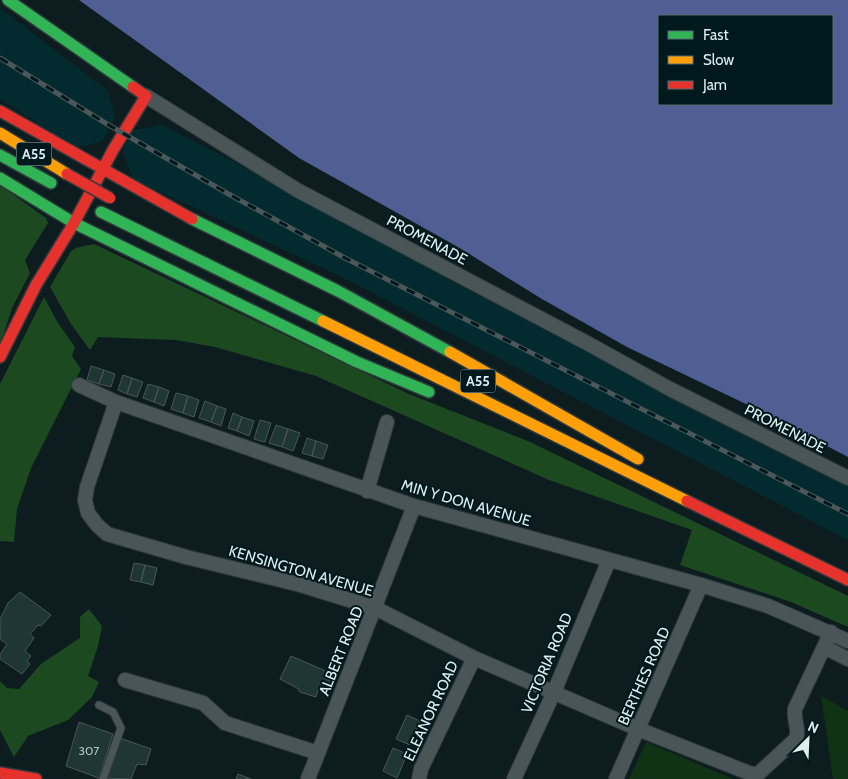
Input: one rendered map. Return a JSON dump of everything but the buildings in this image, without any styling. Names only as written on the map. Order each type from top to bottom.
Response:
[{"type":"main road","name":"PROMENADE","points":[[8,0],[146,96]]},
{"type":"main road","points":[[0,357],[36,285],[74,223],[102,169],[146,96]]},
{"type":"main road","points":[[0,111],[102,169]]},
{"type":"main road","name":"A55","points":[[0,133],[114,200]]},
{"type":"main road","name":"A55","points":[[0,155],[60,188]]},
{"type":"main road","name":"A55","points":[[102,169],[207,228],[338,290],[643,462],[478,381]]},
{"type":"main road","points":[[0,178],[74,223],[357,362],[438,395]]},
{"type":"main road","name":"A55","points":[[76,198],[848,580]]},
{"type":"main road","points":[[492,417],[636,476]]},
{"type":"main road","points":[[0,773],[36,779]]},
{"type":"street","name":"PROMENADE","points":[[146,96],[296,190],[587,343],[670,389],[848,478]]},
{"type":"street","name":"MIN Y DON AVENUE","points":[[78,385],[116,402],[414,506],[701,585],[768,606],[848,641]]},
{"type":"street","name":"KENSINGTON AVENUE","points":[[116,402],[87,487],[85,500],[88,513],[107,534],[302,585],[375,608],[474,658],[638,729],[749,773],[759,773],[796,739],[798,735],[795,718],[796,709],[824,647]]},
{"type":"street","points":[[367,490],[387,422]]},
{"type":"street","name":"ALBERT ROAD","points":[[308,779],[414,506]]},
{"type":"street","name":"VICTORIA ROAD","points":[[514,779],[554,692],[609,560]]},
{"type":"street","name":"BERTHES ROAD","points":[[616,779],[701,585]]},
{"type":"street","points":[[830,632],[824,647],[848,659]]},
{"type":"street","name":"ELEANOR ROAD","points":[[419,779],[421,769],[474,658]]},
{"type":"street","points":[[125,680],[202,704],[225,723],[318,753]]},
{"type":"lane","points":[[99,706],[113,712],[121,728],[102,779]]},
{"type":"shaded area","points":[[0,8],[108,91],[115,119],[102,141],[77,148],[0,99]]},
{"type":"shaded area","points":[[162,125],[229,159],[472,292],[848,482],[848,540],[344,278],[133,179],[122,150],[134,130]]},
{"type":"green space","points":[[0,185],[46,218],[48,223],[25,260],[30,273],[12,308],[0,346]]},
{"type":"green space","points":[[94,244],[409,394],[530,442],[848,596],[848,627],[791,602],[680,565],[692,530],[549,480],[316,376],[215,347],[176,340],[98,337],[90,350],[71,324],[50,287],[71,251]]},
{"type":"green space","points":[[44,297],[58,323],[75,347],[72,356],[81,369],[31,468],[17,509],[14,542],[0,541],[0,384]]},
{"type":"green space","points":[[89,609],[102,626],[98,646],[88,676],[99,682],[92,697],[68,720],[28,736],[14,757],[0,730],[0,681],[7,688],[19,689],[41,664],[80,638],[80,617]]},
{"type":"green space","points":[[821,696],[848,711],[848,779],[833,779]]},
{"type":"green space","points":[[646,742],[733,779],[629,779]]},
{"type":"water","points":[[79,0],[848,0],[848,457],[748,405],[627,347],[542,299],[458,247],[299,158]]},
{"type":"railway","points":[[0,58],[107,124],[345,258],[848,514]]},
{"type":"traffic: fast","points":[[8,0],[133,87]]},
{"type":"traffic: fast","points":[[0,155],[51,183]]},
{"type":"traffic: fast","points":[[0,178],[74,223],[357,362],[429,392]]},
{"type":"traffic: fast","points":[[101,212],[323,321]]},
{"type":"traffic: fast","points":[[192,219],[338,291],[450,352]]},
{"type":"traffic: slow","points":[[0,133],[67,174]]},
{"type":"traffic: slow","points":[[323,321],[687,501]]},
{"type":"traffic: slow","points":[[450,352],[638,459]]},
{"type":"traffic: jam","points":[[0,357],[36,285],[74,223],[113,150],[146,96],[133,87]]},
{"type":"traffic: jam","points":[[0,111],[192,219]]},
{"type":"traffic: jam","points":[[67,174],[110,198]]},
{"type":"traffic: jam","points":[[687,501],[848,580]]},
{"type":"traffic: jam","points":[[0,773],[36,779]]}]
